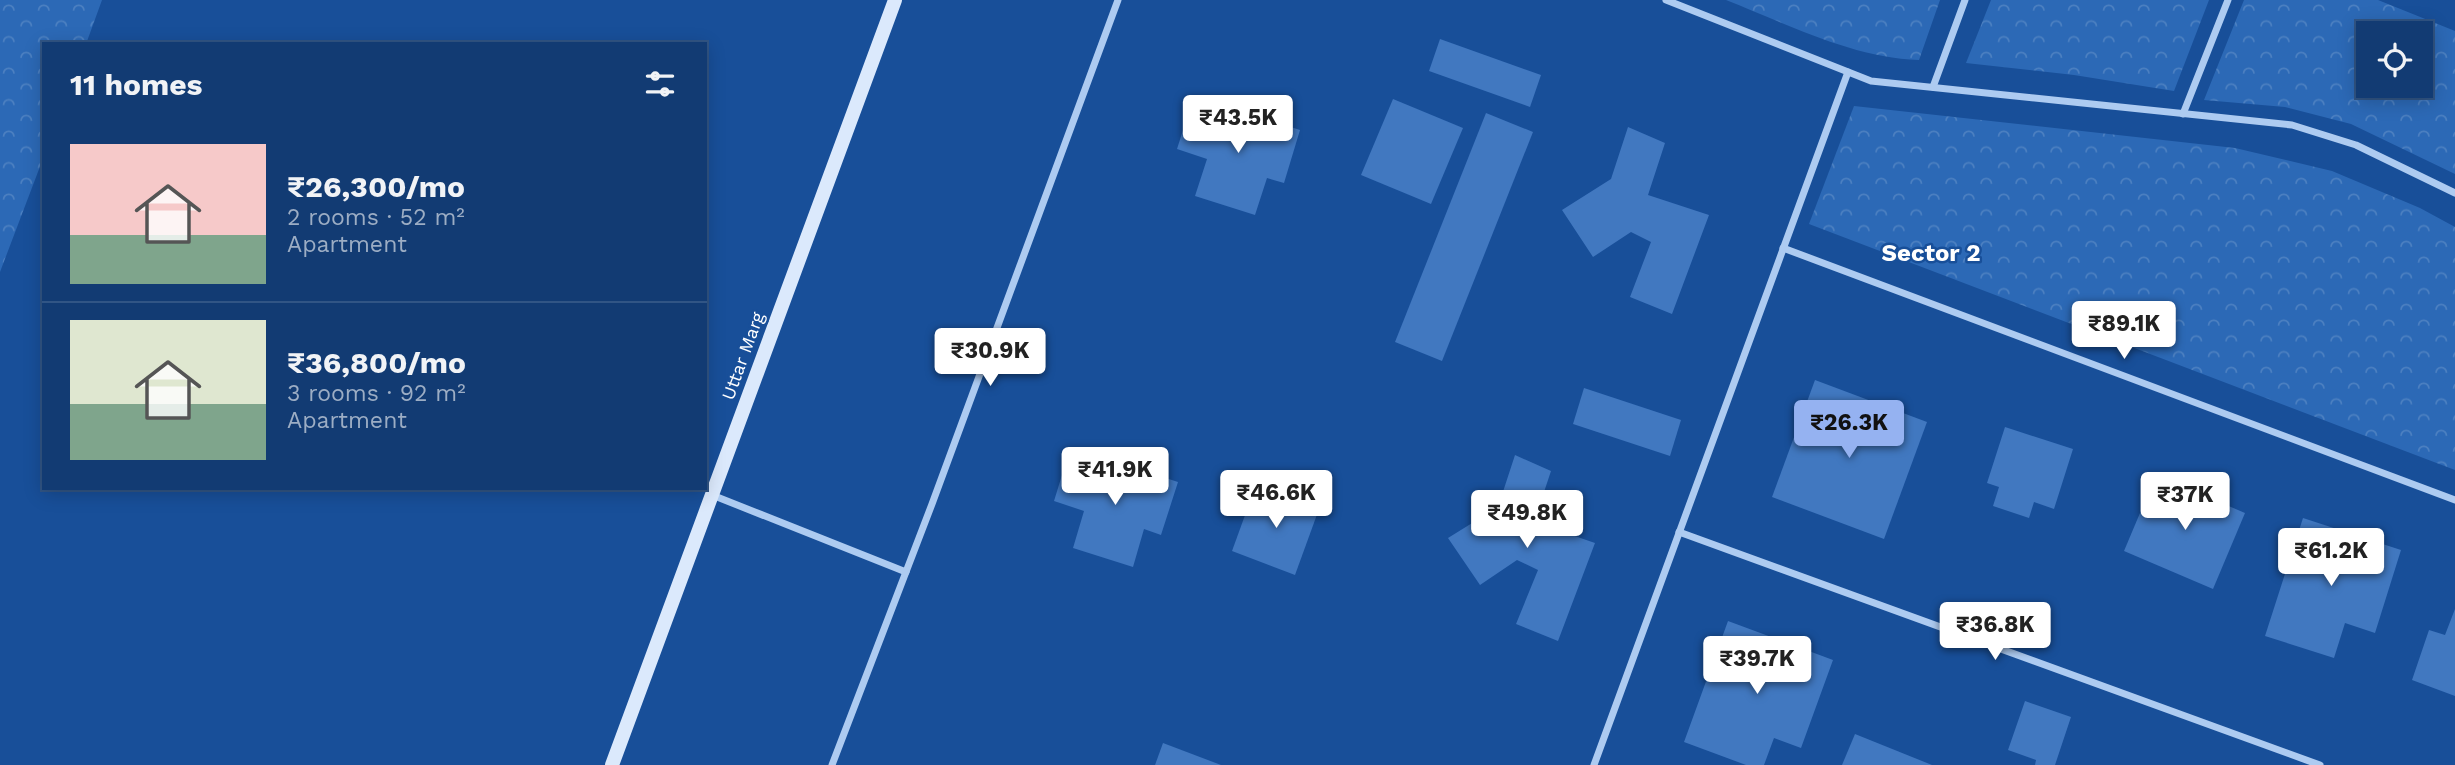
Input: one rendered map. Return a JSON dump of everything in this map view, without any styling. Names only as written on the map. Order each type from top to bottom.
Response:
[{"type":"main road","name":"Uttar Marg","points":[[612,765],[895,0]]},
{"type":"street","points":[[832,765],[1118,0]]},
{"type":"street","points":[[1666,0],[1871,80],[2292,125],[2356,145],[2455,193]]},
{"type":"street","points":[[1933,87],[1965,0]]},
{"type":"street","points":[[2183,114],[2228,0]]},
{"type":"street","points":[[1594,765],[1848,72]]},
{"type":"street","points":[[1783,248],[2455,500]]},
{"type":"street","points":[[712,495],[906,572]]},
{"type":"street","points":[[1679,532],[2319,765]]},
{"type":"green space","points":[[0,0],[102,0],[87,42],[42,42],[42,161],[0,272]]},
{"type":"green space","points":[[1726,0],[1940,0],[1919,60],[1894,58],[1845,46]]},
{"type":"green space","points":[[1991,0],[2209,0],[2174,91],[2074,75],[1966,63]]},
{"type":"green space","points":[[2244,0],[2378,0],[2430,21],[2356,21],[2356,98],[2433,98],[2433,22],[2455,31],[2455,174],[2351,124],[2285,107],[2204,100]]},
{"type":"green space","points":[[1854,106],[2235,148],[2332,171],[2420,208],[2455,227],[2455,470],[1809,224]]},
{"type":"building","points":[[1440,39],[1541,75],[1530,107],[1429,71]]},
{"type":"building","points":[[1393,99],[1463,128],[1431,204],[1361,175]]},
{"type":"building","points":[[1221,104],[1300,130],[1284,183],[1267,178],[1255,215],[1195,196],[1207,159],[1177,149],[1189,111],[1216,120]]},
{"type":"building","points":[[1486,113],[1533,132],[1442,361],[1395,342]]},
{"type":"building","points":[[1628,127],[1665,143],[1648,195],[1709,215],[1672,314],[1630,297],[1651,242],[1631,232],[1593,257],[1562,210],[1611,179]]},
{"type":"building","points":[[1815,380],[1927,422],[1884,539],[1772,497]]},
{"type":"building","points":[[1584,388],[1681,420],[1670,456],[1573,424]]},
{"type":"building","points":[[2005,427],[2073,449],[2054,509],[2034,502],[2029,518],[1993,506],[1999,487],[1987,483]]},
{"type":"building","points":[[1515,455],[1551,471],[1534,522],[1595,543],[1558,641],[1516,624],[1538,570],[1517,560],[1480,585],[1448,538],[1498,507]]},
{"type":"building","points":[[1098,456],[1178,482],[1161,535],[1144,529],[1133,567],[1073,548],[1084,511],[1054,501],[1066,462],[1093,471]]},
{"type":"building","points":[[2156,475],[2245,513],[2213,589],[2124,551]]},
{"type":"building","points":[[1256,485],[1319,509],[1295,575],[1232,551]]},
{"type":"building","points":[[2303,518],[2401,550],[2375,633],[2345,623],[2334,658],[2265,636]]},
{"type":"building","points":[[2455,609],[2455,696],[2412,680],[2429,630],[2445,635]]},
{"type":"building","points":[[1728,621],[1833,660],[1801,748],[1774,738],[1764,765],[1746,765],[1684,742]]},
{"type":"building","points":[[2025,701],[2071,717],[2055,765],[2035,765],[2036,760],[2008,750]]},
{"type":"building","points":[[1855,734],[1932,765],[1842,765]]},
{"type":"building","points":[[1163,743],[1221,765],[1155,765]]},
{"type":"district","name":"Sector 2","points":[[1931,253]]}]
